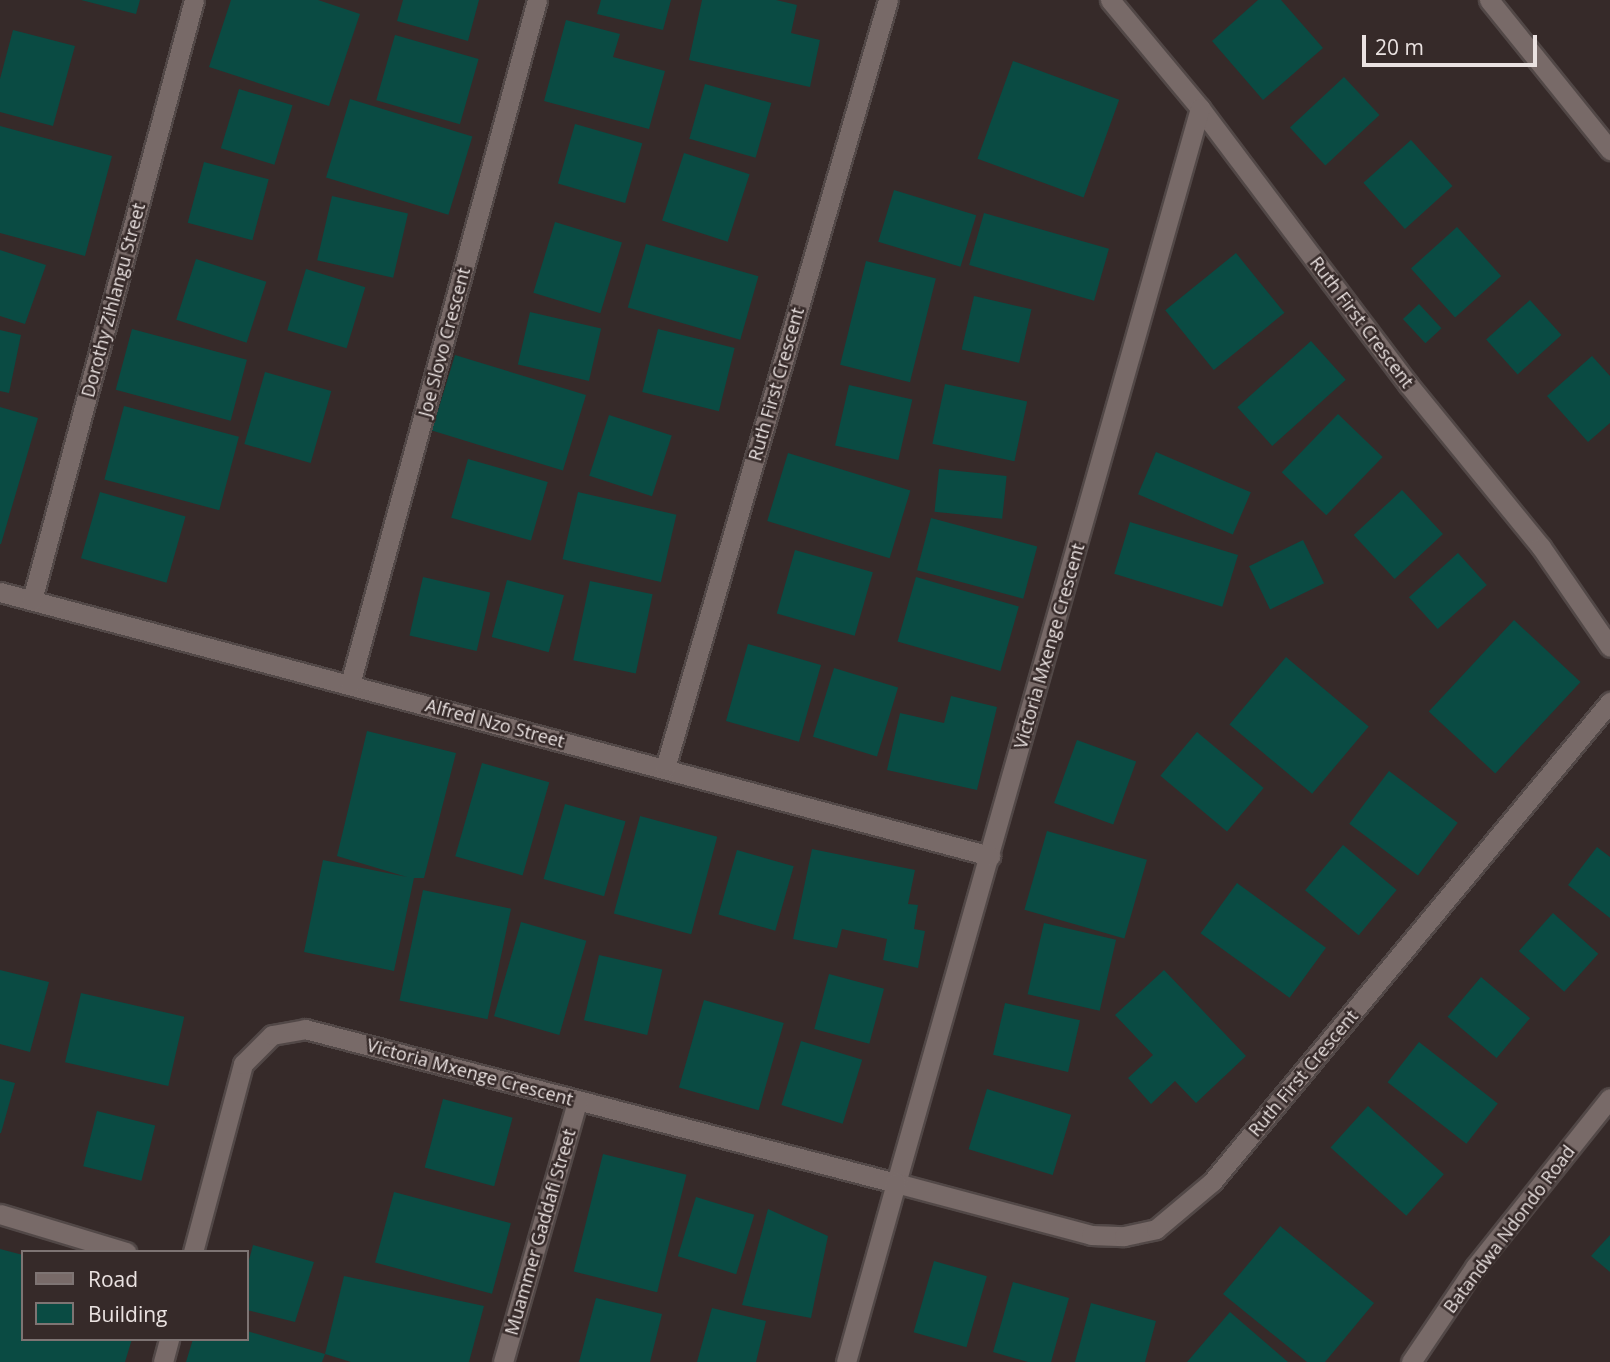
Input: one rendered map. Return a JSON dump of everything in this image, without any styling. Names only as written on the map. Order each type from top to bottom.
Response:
[{"type":"street","name":"Dorothy Zihlangu Street","points":[[32,600],[194,0]]},
{"type":"street","name":"Joe Slovo Crescent","points":[[350,684],[537,0]]},
{"type":"street","name":"Ruth First Crescent","points":[[665,768],[888,0]]},
{"type":"street","name":"Ruth First Crescent","points":[[1110,0],[1200,108],[1408,384],[1541,547],[1610,646]]},
{"type":"street","points":[[1489,0],[1610,150]]},
{"type":"street","name":"Victoria Mxenge Crescent","points":[[846,1362],[1200,108]]},
{"type":"street","name":"Alfred Nzo Street","points":[[0,592],[990,856]]},
{"type":"street","name":"Ruth First Crescent","points":[[896,1183],[1091,1235],[1124,1236],[1156,1229],[1212,1182],[1610,702]]},
{"type":"street","name":"Victoria Mxenge Crescent","points":[[194,1250],[243,1064],[272,1035],[287,1029],[334,1035],[578,1102],[896,1183]]},
{"type":"street","name":"Batandwa Ndondo Road","points":[[1411,1362],[1475,1268],[1610,1098]]},
{"type":"street","name":"Muammer Gaddafi Street","points":[[502,1362],[578,1102]]},
{"type":"street","points":[[0,1214],[119,1250]]},
{"type":"street","points":[[163,1362],[168,1341]]},
{"type":"building","points":[[81,0],[140,0],[136,14]]},
{"type":"building","points":[[231,0],[318,0],[360,14],[329,106],[209,67]]},
{"type":"building","points":[[403,0],[479,0],[468,41],[397,21]]},
{"type":"building","points":[[601,0],[671,0],[663,30],[597,14]]},
{"type":"building","points":[[702,0],[776,0],[797,5],[791,33],[820,40],[810,87],[689,60]]},
{"type":"building","points":[[1258,0],[1281,0],[1323,48],[1263,100],[1212,41]]},
{"type":"building","points":[[566,20],[620,34],[613,57],[665,71],[649,129],[544,101]]},
{"type":"building","points":[[13,30],[75,46],[53,126],[0,112],[0,79]]},
{"type":"building","points":[[395,35],[479,59],[460,124],[376,100]]},
{"type":"building","points":[[1013,61],[1119,100],[1084,197],[977,159]]},
{"type":"building","points":[[1344,77],[1379,115],[1325,165],[1290,127]]},
{"type":"building","points":[[705,84],[771,103],[756,158],[689,139]]},
{"type":"building","points":[[239,89],[293,105],[274,165],[221,148]]},
{"type":"building","points":[[350,99],[472,136],[448,215],[326,177]]},
{"type":"building","points":[[575,124],[642,143],[625,203],[558,184]]},
{"type":"building","points":[[0,126],[112,156],[85,256],[0,233]]},
{"type":"building","points":[[1411,140],[1452,186],[1405,229],[1363,183]]},
{"type":"building","points":[[684,153],[750,174],[728,242],[662,221]]},
{"type":"building","points":[[204,162],[269,179],[252,240],[188,223]]},
{"type":"building","points":[[894,190],[976,215],[960,267],[878,242]]},
{"type":"building","points":[[332,196],[408,214],[393,278],[317,260]]},
{"type":"building","points":[[984,213],[1109,249],[1094,301],[969,265]]},
{"type":"building","points":[[555,222],[622,242],[600,313],[533,293]]},
{"type":"building","points":[[1457,227],[1501,276],[1455,318],[1411,268]]},
{"type":"building","points":[[646,244],[758,276],[740,340],[628,307]]},
{"type":"building","points":[[0,250],[46,265],[25,324],[0,316]]},
{"type":"building","points":[[1236,253],[1284,313],[1214,370],[1165,310]]},
{"type":"building","points":[[196,259],[266,282],[247,343],[176,320]]},
{"type":"building","points":[[866,261],[936,278],[910,382],[840,365]]},
{"type":"building","points":[[306,269],[365,287],[347,348],[287,330]]},
{"type":"building","points":[[974,296],[1031,309],[1019,363],[962,350]]},
{"type":"building","points":[[1530,300],[1561,335],[1518,374],[1486,339]]},
{"type":"building","points":[[1419,304],[1442,328],[1425,343],[1403,319]]},
{"type":"building","points":[[530,312],[601,328],[589,381],[518,365]]},
{"type":"building","points":[[132,329],[247,360],[231,421],[116,390]]},
{"type":"building","points":[[658,329],[735,348],[719,411],[642,392]]},
{"type":"building","points":[[0,330],[21,335],[9,393],[0,391]]},
{"type":"building","points":[[1311,341],[1346,380],[1272,446],[1237,407]]},
{"type":"building","points":[[455,355],[586,395],[563,471],[432,431]]},
{"type":"building","points":[[1592,356],[1610,376],[1610,423],[1588,442],[1547,396]]},
{"type":"building","points":[[265,372],[331,391],[311,463],[244,444]]},
{"type":"building","points":[[945,384],[1027,401],[1014,461],[932,444]]},
{"type":"building","points":[[849,385],[912,400],[898,460],[835,445]]},
{"type":"building","points":[[124,406],[239,437],[219,510],[104,479]]},
{"type":"building","points":[[0,407],[38,418],[1,544],[0,544]]},
{"type":"building","points":[[1338,414],[1383,457],[1326,515],[1282,472]]},
{"type":"building","points":[[609,415],[672,435],[652,496],[589,476]]},
{"type":"building","points":[[1156,452],[1251,492],[1233,535],[1138,494]]},
{"type":"building","points":[[788,453],[910,490],[890,558],[767,521]]},
{"type":"building","points":[[468,459],[548,482],[531,541],[451,518]]},
{"type":"building","points":[[939,469],[1007,476],[1002,519],[935,512]]},
{"type":"building","points":[[1402,490],[1443,534],[1395,579],[1354,535]]},
{"type":"building","points":[[100,492],[186,517],[167,583],[81,558]]},
{"type":"building","points":[[578,492],[676,515],[661,582],[562,559]]},
{"type":"building","points":[[931,518],[1037,546],[1023,599],[917,570]]},
{"type":"building","points":[[1130,522],[1238,555],[1222,607],[1114,574]]},
{"type":"building","points":[[1303,540],[1324,583],[1270,609],[1249,566]]},
{"type":"building","points":[[795,550],[873,572],[855,636],[777,613]]},
{"type":"building","points":[[1458,553],[1487,585],[1438,629],[1409,597]]},
{"type":"building","points":[[423,577],[490,593],[477,651],[410,635]]},
{"type":"building","points":[[916,577],[1019,606],[1000,671],[898,641]]},
{"type":"building","points":[[507,580],[564,595],[549,652],[492,637]]},
{"type":"building","points":[[590,581],[653,594],[636,674],[573,660]]},
{"type":"building","points":[[1514,620],[1581,682],[1495,773],[1429,711]]},
{"type":"building","points":[[748,644],[821,665],[799,742],[726,721]]},
{"type":"building","points":[[1286,657],[1369,726],[1312,794],[1229,724]]},
{"type":"building","points":[[834,668],[898,688],[877,756],[813,737]]},
{"type":"building","points":[[951,696],[997,707],[977,790],[887,770],[900,713],[944,723]]},
{"type":"building","points":[[367,731],[456,753],[424,878],[414,878],[394,971],[304,952],[323,860],[407,877],[337,856]]},
{"type":"building","points":[[1197,732],[1264,788],[1227,832],[1160,776]]},
{"type":"building","points":[[1077,740],[1136,762],[1113,825],[1054,803]]},
{"type":"building","points":[[482,763],[549,782],[523,876],[455,856]]},
{"type":"building","points":[[1389,771],[1458,823],[1418,875],[1349,824]]},
{"type":"building","points":[[565,804],[626,821],[604,896],[544,879]]},
{"type":"building","points":[[640,816],[717,837],[691,934],[614,914]]},
{"type":"building","points":[[1047,831],[1147,860],[1124,938],[1024,910]]},
{"type":"building","points":[[1343,845],[1397,890],[1359,935],[1305,890]]},
{"type":"building","points":[[1597,847],[1610,857],[1610,918],[1568,885]]},
{"type":"building","points":[[812,849],[915,870],[908,904],[918,905],[914,929],[925,931],[918,968],[883,960],[887,939],[842,929],[837,948],[793,939]]},
{"type":"building","points":[[737,850],[794,866],[775,931],[719,914]]},
{"type":"building","points":[[1237,883],[1326,948],[1290,998],[1201,933]]},
{"type":"building","points":[[423,890],[511,909],[488,1019],[400,1001]]},
{"type":"building","points":[[1553,913],[1598,954],[1564,992],[1519,951]]},
{"type":"building","points":[[521,922],[586,941],[559,1035],[494,1016]]},
{"type":"building","points":[[1044,923],[1116,940],[1100,1011],[1028,994]]},
{"type":"building","points":[[599,955],[662,970],[647,1035],[584,1020]]},
{"type":"building","points":[[0,970],[49,982],[30,1052],[0,1044]]},
{"type":"building","points":[[1164,970],[1246,1056],[1196,1103],[1175,1081],[1151,1104],[1128,1078],[1153,1055],[1115,1015]]},
{"type":"building","points":[[829,974],[884,989],[869,1044],[814,1029]]},
{"type":"building","points":[[1481,977],[1530,1018],[1497,1058],[1448,1017]]},
{"type":"building","points":[[81,993],[184,1017],[168,1086],[65,1062]]},
{"type":"building","points":[[704,1000],[784,1023],[759,1110],[679,1087]]},
{"type":"building","points":[[1005,1003],[1080,1020],[1068,1072],[993,1055]]},
{"type":"building","points":[[801,1041],[862,1060],[843,1124],[781,1105]]},
{"type":"building","points":[[1419,1042],[1498,1104],[1466,1144],[1388,1082]]},
{"type":"building","points":[[0,1079],[15,1083],[1,1133],[0,1133]]},
{"type":"building","points":[[987,1089],[1071,1115],[1053,1175],[969,1149]]},
{"type":"building","points":[[443,1099],[513,1118],[494,1186],[425,1168]]},
{"type":"building","points":[[1368,1106],[1444,1174],[1406,1216],[1331,1148]]},
{"type":"building","points":[[97,1111],[155,1126],[141,1181],[83,1166]]},
{"type":"building","points":[[603,1154],[686,1175],[657,1292],[574,1271]]},
{"type":"building","points":[[394,1192],[511,1223],[492,1294],[375,1263]]},
{"type":"building","points":[[696,1197],[754,1215],[736,1274],[678,1256]]},
{"type":"building","points":[[768,1209],[828,1236],[811,1318],[742,1305]]},
{"type":"building","points":[[1280,1226],[1374,1303],[1325,1362],[1307,1362],[1223,1294]]},
{"type":"building","points":[[1610,1235],[1610,1272],[1591,1256]]},
{"type":"building","points":[[253,1245],[314,1262],[295,1322],[248,1310],[248,1264]]},
{"type":"building","points":[[0,1249],[21,1254],[21,1341],[131,1341],[125,1362],[0,1362]]},
{"type":"building","points":[[934,1261],[987,1276],[966,1347],[914,1332]]},
{"type":"building","points":[[344,1276],[484,1306],[469,1362],[351,1362],[325,1354]]},
{"type":"building","points":[[1013,1282],[1069,1298],[1051,1362],[1028,1362],[993,1352]]},
{"type":"building","points":[[596,1298],[662,1314],[650,1362],[579,1362]]},
{"type":"building","points":[[1091,1303],[1156,1321],[1145,1362],[1075,1362]]},
{"type":"building","points":[[712,1308],[766,1321],[756,1362],[697,1362]]},
{"type":"building","points":[[1230,1312],[1288,1362],[1187,1362]]},
{"type":"building","points":[[248,1331],[325,1354],[322,1362],[186,1362],[192,1341],[248,1341]]}]
